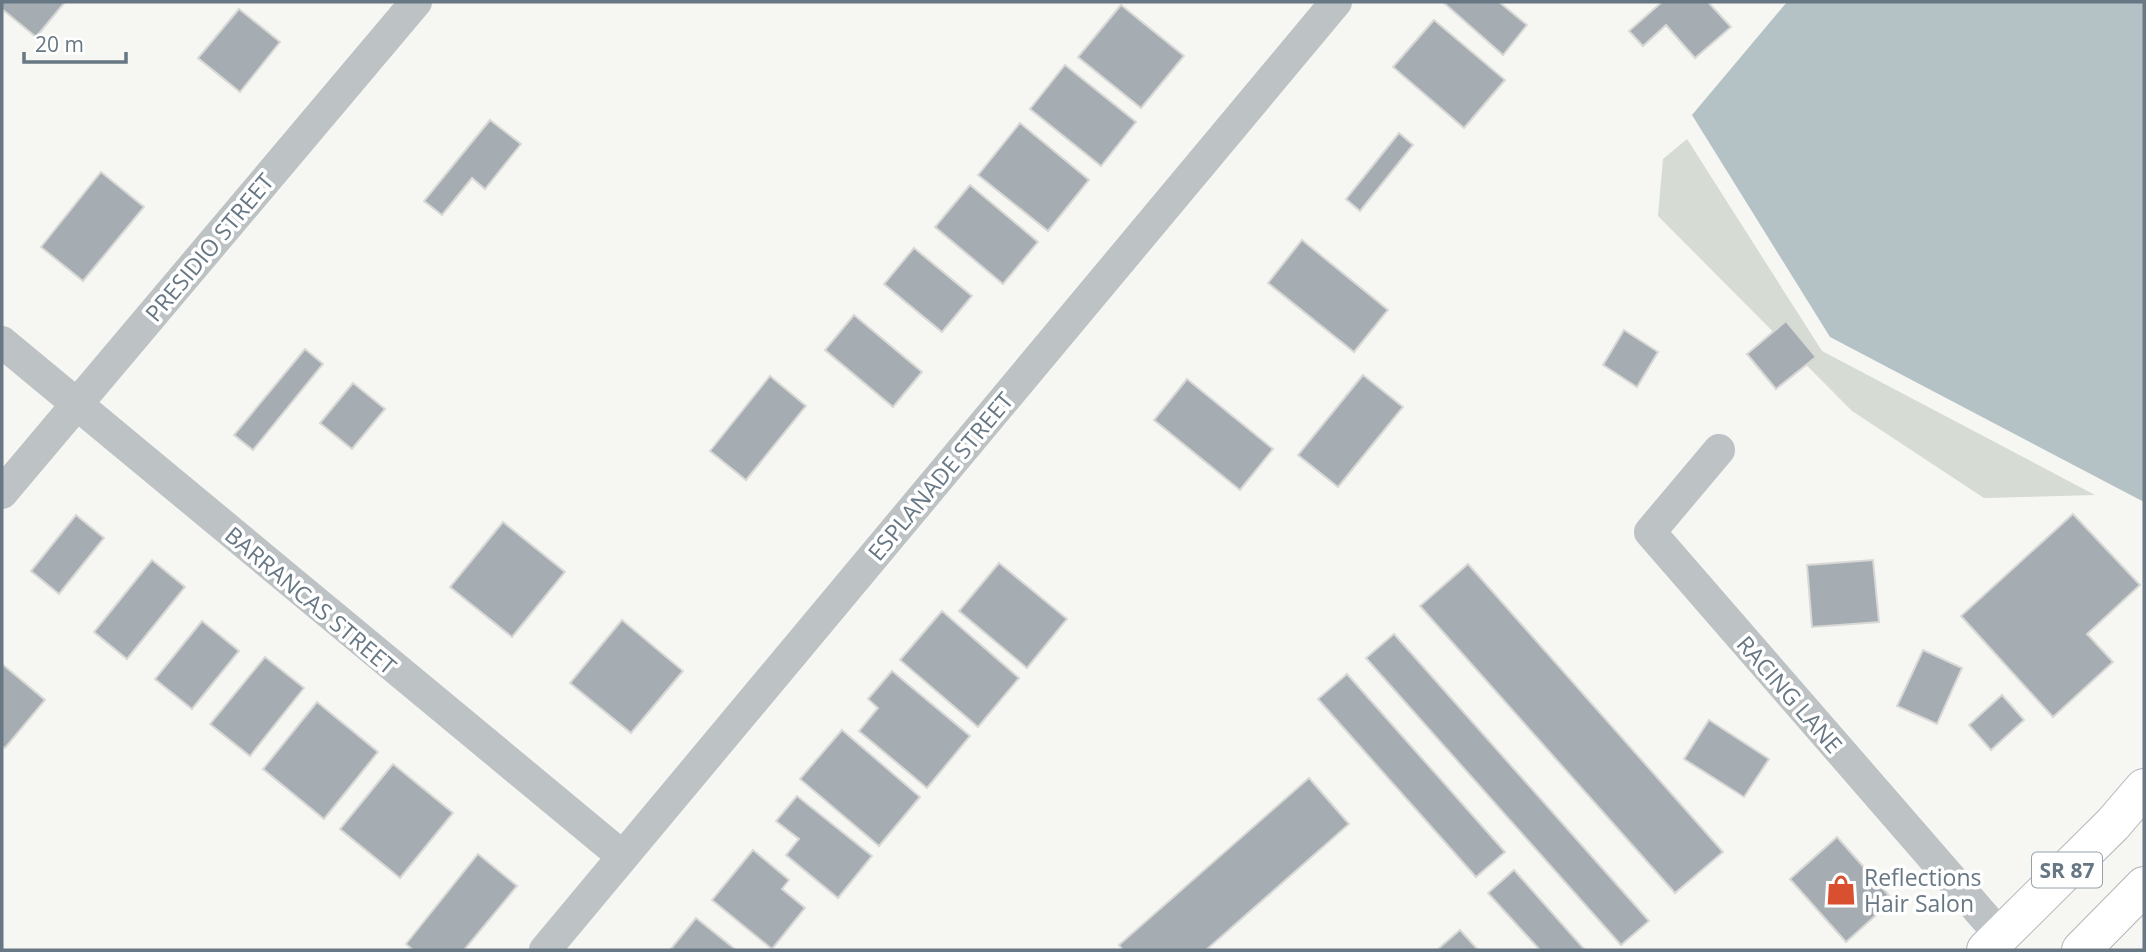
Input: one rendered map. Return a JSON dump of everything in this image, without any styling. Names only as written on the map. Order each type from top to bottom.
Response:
[{"type":"highway","name":"SR 87","points":[[1993,943],[2113,824],[2144,788]]},
{"type":"highway","name":"SR 87","points":[[2081,950],[2144,886]]},
{"type":"street","name":"PRESIDIO STREET","points":[[2,493],[416,2]]},
{"type":"street","name":"ESPLANADE STREET","points":[[545,950],[1336,2]]},
{"type":"street","name":"BARRANCAS STREET","points":[[2,342],[622,856]]},
{"type":"street","name":"RACING LANE","points":[[1719,450],[1650,532],[1993,943]]},
{"type":"shaded area","points":[[1787,2],[2144,2],[2144,502],[1830,337],[1692,115]]},
{"type":"shaded area","points":[[1687,139],[1822,351],[2095,495],[1984,498],[1852,411],[1658,216],[1663,159]]},
{"type":"building","points":[[2,2],[65,2],[36,37],[2,9]]},
{"type":"building","points":[[1443,2],[1499,2],[1527,25],[1503,55]]},
{"type":"building","points":[[1662,2],[1708,2],[1731,27],[1695,58],[1666,25],[1643,46],[1629,31]]},
{"type":"building","points":[[1121,5],[1184,56],[1141,108],[1078,57]]},
{"type":"building","points":[[239,9],[280,42],[240,92],[198,58]]},
{"type":"building","points":[[1434,20],[1505,80],[1464,128],[1393,67]]},
{"type":"building","points":[[1065,65],[1136,122],[1101,166],[1030,109]]},
{"type":"building","points":[[490,120],[521,144],[485,189],[472,178],[442,215],[424,201]]},
{"type":"building","points":[[1020,123],[1089,180],[1048,231],[978,175]]},
{"type":"building","points":[[1399,133],[1413,145],[1360,211],[1346,199]]},
{"type":"building","points":[[101,172],[144,207],[83,281],[41,247]]},
{"type":"building","points":[[970,185],[1038,242],[1003,284],[935,227]]},
{"type":"building","points":[[1302,240],[1388,310],[1354,352],[1268,283]]},
{"type":"building","points":[[914,248],[972,296],[942,332],[884,284]]},
{"type":"building","points":[[854,315],[922,372],[893,407],[825,350]]},
{"type":"building","points":[[1786,321],[1816,357],[1776,389],[1747,354]]},
{"type":"building","points":[[1624,330],[1658,352],[1637,387],[1603,365]]},
{"type":"building","points":[[305,349],[323,364],[253,450],[234,435]]},
{"type":"building","points":[[1363,375],[1403,407],[1338,487],[1298,455]]},
{"type":"building","points":[[770,376],[806,406],[746,480],[710,451]]},
{"type":"building","points":[[1187,379],[1273,449],[1240,490],[1154,420]]},
{"type":"building","points":[[353,383],[385,409],[352,449],[320,423]]},
{"type":"building","points":[[2073,514],[2140,585],[2087,634],[2113,662],[2053,717],[1961,616]]},
{"type":"building","points":[[76,515],[104,538],[59,594],[31,571]]},
{"type":"building","points":[[503,522],[565,572],[512,637],[450,587]]},
{"type":"building","points":[[152,560],[185,587],[127,659],[94,632]]},
{"type":"building","points":[[1873,560],[1879,622],[1812,627],[1807,565]]},
{"type":"building","points":[[999,563],[1067,619],[1027,668],[959,611]]},
{"type":"building","points":[[1468,564],[1723,852],[1675,893],[1420,606]]},
{"type":"building","points":[[942,611],[1019,678],[978,727],[900,660]]},
{"type":"building","points":[[622,620],[683,671],[631,733],[570,683]]},
{"type":"building","points":[[202,621],[239,651],[192,709],[155,679]]},
{"type":"building","points":[[1394,634],[1649,921],[1621,945],[1366,658]]},
{"type":"building","points":[[1923,650],[1962,668],[1937,724],[1897,706]]},
{"type":"building","points":[[265,657],[304,688],[250,756],[210,724]]},
{"type":"building","points":[[2,664],[45,700],[5,748],[2,746]]},
{"type":"building","points":[[892,671],[970,736],[927,788],[859,731],[878,708],[868,699]]},
{"type":"building","points":[[1347,674],[1505,852],[1476,877],[1318,699]]},
{"type":"building","points":[[2002,695],[2024,720],[1991,750],[1969,725]]},
{"type":"building","points":[[317,702],[378,752],[324,819],[263,769]]},
{"type":"building","points":[[1709,720],[1769,759],[1744,797],[1684,759]]},
{"type":"building","points":[[842,730],[920,797],[879,846],[800,779]]},
{"type":"building","points":[[393,764],[453,813],[400,878],[340,829]]},
{"type":"building","points":[[1309,778],[1349,824],[1206,950],[1123,950],[1119,945]]},
{"type":"building","points":[[797,796],[872,856],[838,898],[786,855],[799,839],[776,821]]},
{"type":"building","name":"Reflections Hair Salon","points":[[1837,837],[1893,900],[1846,942],[1790,879]]},
{"type":"building","points":[[753,850],[789,880],[782,889],[805,908],[772,949],[712,900]]},
{"type":"building","points":[[478,854],[517,886],[464,950],[413,950],[406,944]]},
{"type":"building","points":[[1514,870],[1585,950],[1540,950],[1488,893]]},
{"type":"building","points":[[696,918],[736,950],[670,950]]},
{"type":"building","points":[[1460,930],[1478,950],[1437,950]]},
{"type":"place","name":"Reflections Hair Salon","points":[[1841,890]]}]
